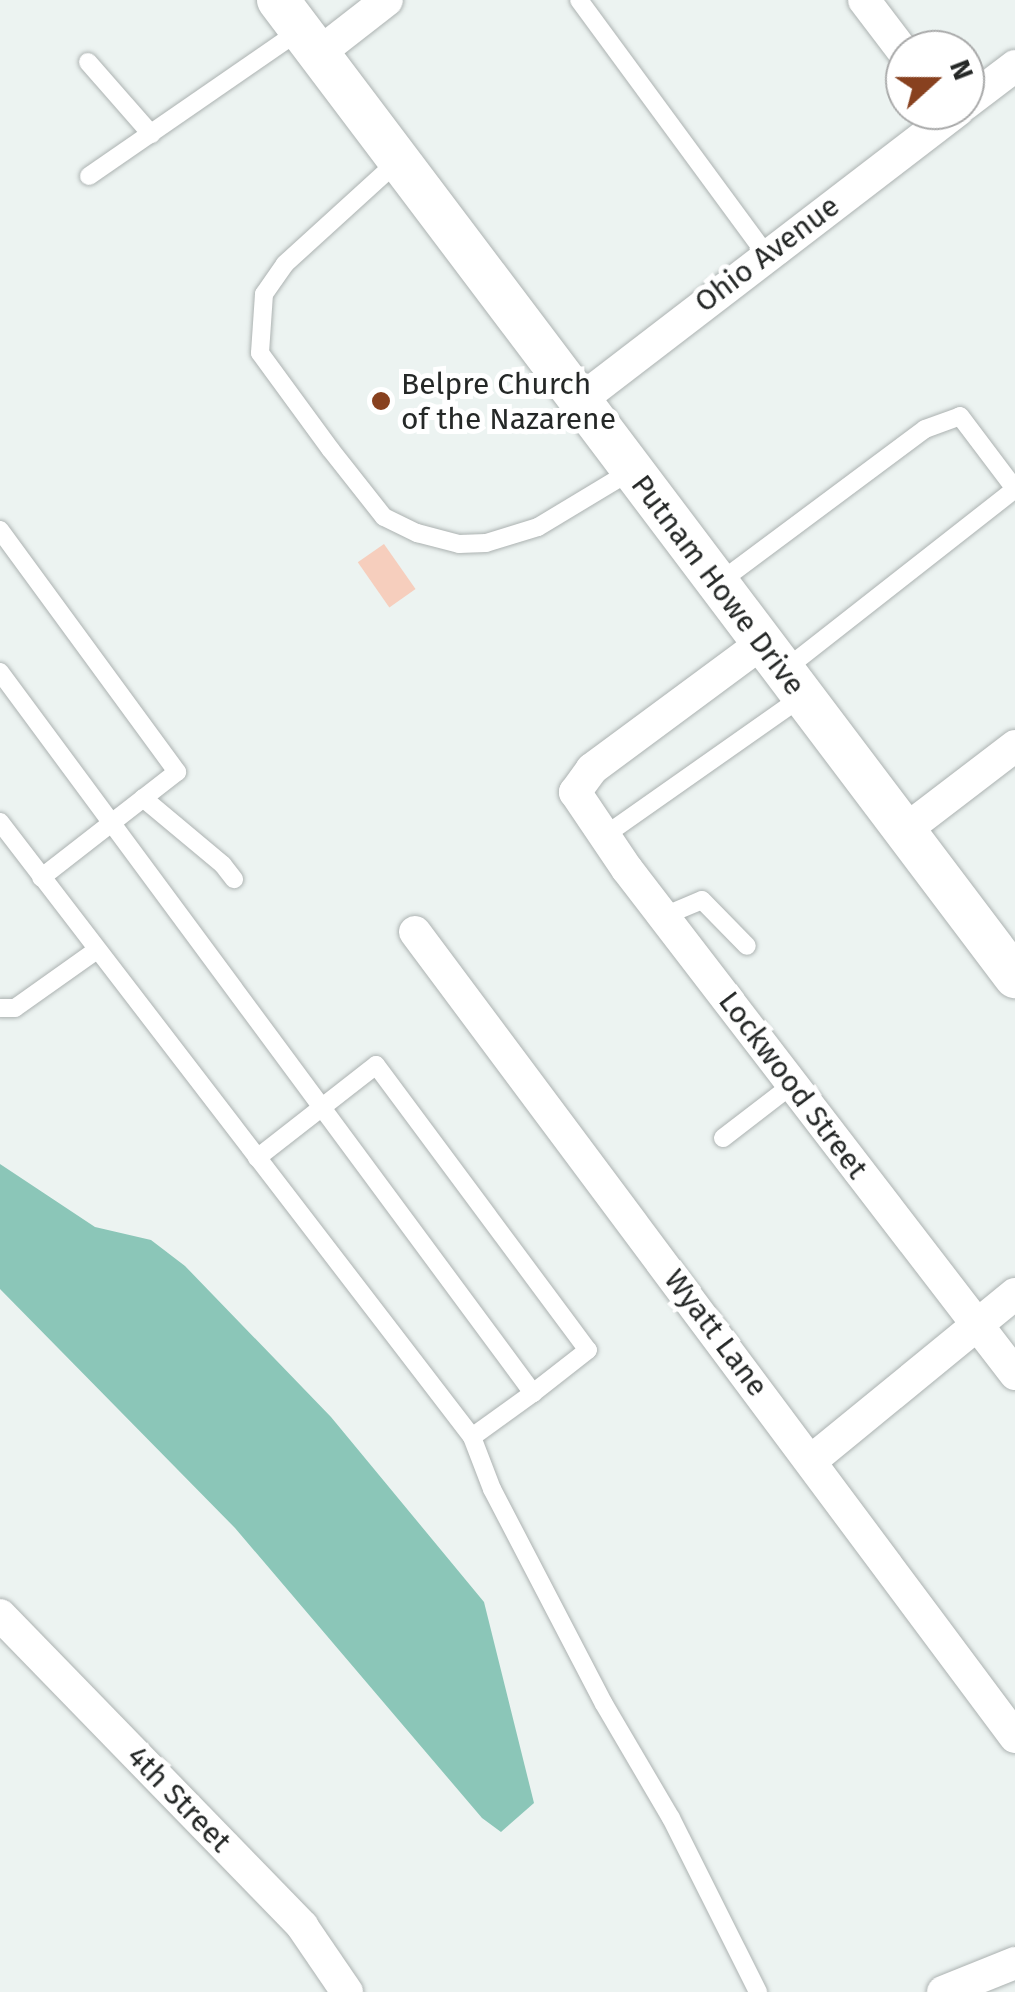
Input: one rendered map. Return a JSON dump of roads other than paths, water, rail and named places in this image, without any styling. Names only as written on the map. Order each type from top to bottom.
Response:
[{"type":"street","points":[[300,28],[387,0]]},
{"type":"street","points":[[864,0],[887,30]]},
{"type":"street","name":"Putnam Howe Drive","points":[[300,28],[1015,978]]},
{"type":"street","name":"Ohio Avenue","points":[[985,88],[1015,66]]},
{"type":"street","name":"Ohio Avenue","points":[[579,400],[928,130]]},
{"type":"street","name":"Lockwood Street","points":[[782,670],[592,769],[576,792],[664,916],[1015,1374]]},
{"type":"street","points":[[904,831],[1015,746]]},
{"type":"street","name":"Wyatt Lane","points":[[415,932],[1015,1736]]},
{"type":"street","points":[[812,1460],[1015,1294]]},
{"type":"street","name":"4th Street","points":[[0,1616],[302,1926],[347,1992]]},
{"type":"street","points":[[958,1989],[1015,1963]]},
{"type":"lane","points":[[580,0],[766,254]]},
{"type":"lane","points":[[89,176],[300,28]]},
{"type":"lane","points":[[88,62],[151,134]]},
{"type":"lane","points":[[398,162],[285,264],[264,294],[260,354],[331,450],[384,517],[428,537],[458,544],[486,544],[538,527],[632,470]]},
{"type":"lane","points":[[604,836],[782,670],[1015,489],[960,416],[925,429],[717,584]]},
{"type":"lane","points":[[0,530],[177,772],[41,878]]},
{"type":"lane","points":[[0,672],[534,1394]]},
{"type":"lane","points":[[144,798],[223,865],[234,880]]},
{"type":"lane","points":[[0,822],[472,1437],[501,1506],[604,1704],[670,1818],[758,1992]]},
{"type":"lane","points":[[664,916],[702,900],[746,946]]},
{"type":"lane","points":[[0,1008],[15,1008],[97,950]]},
{"type":"lane","points":[[257,1158],[376,1065],[588,1350],[472,1437]]},
{"type":"lane","points":[[723,1138],[793,1084]]},
{"type":"place","name":"Belpre Church of the Nazarene","points":[[381,401]]}]
